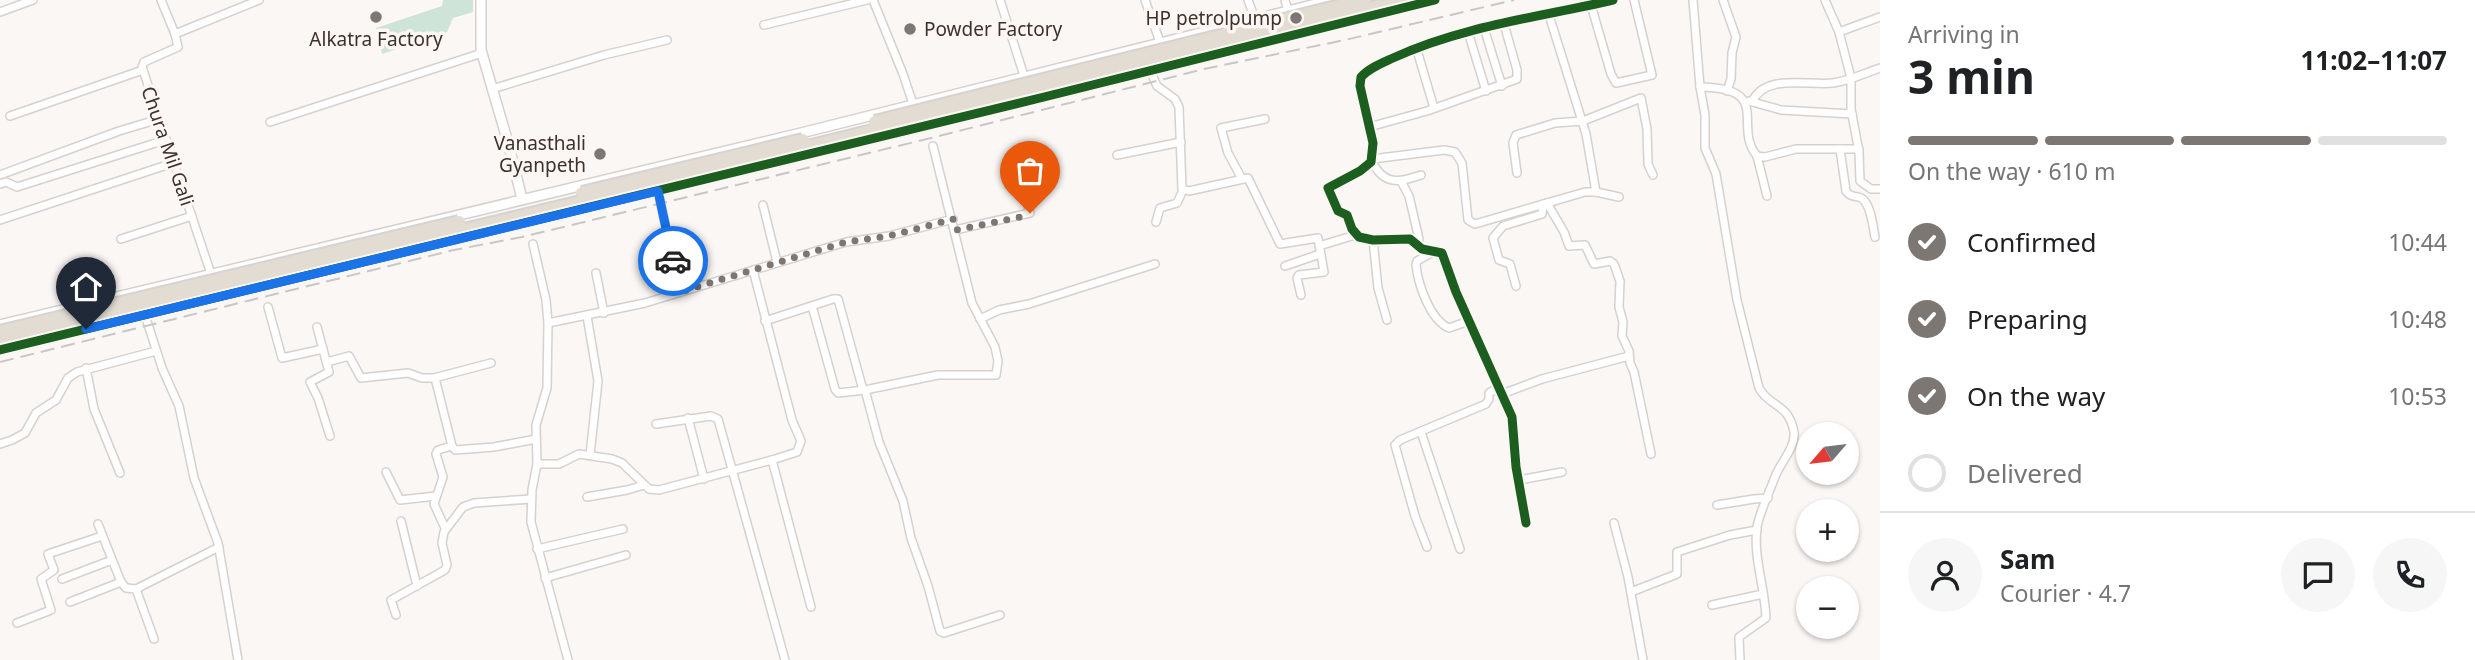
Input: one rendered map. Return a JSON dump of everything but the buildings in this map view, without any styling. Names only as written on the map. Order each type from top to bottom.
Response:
[{"type":"highway","points":[[0,332],[849,129],[1175,45],[1364,0]]},
{"type":"highway","points":[[0,342],[1405,0]]},
{"type":"street","points":[[0,12],[33,0]]},
{"type":"street","points":[[161,0],[175,34],[259,0]]},
{"type":"street","points":[[481,0],[482,53],[522,199]]},
{"type":"street","points":[[764,24],[867,0]]},
{"type":"street","points":[[873,0],[913,104]]},
{"type":"street","points":[[1000,0],[1024,76]]},
{"type":"street","points":[[1145,0],[1160,42]]},
{"type":"street","points":[[1248,0],[1255,19]]},
{"type":"street","points":[[1285,0],[1304,32]]},
{"type":"street","points":[[0,325],[1332,0]]},
{"type":"street","points":[[0,350],[1435,0]]},
{"type":"street","points":[[1421,175],[1401,181],[1384,177],[1372,161],[1373,143],[1360,86],[1361,77],[1370,69],[1416,47],[1484,28],[1613,0]]},
{"type":"street","points":[[1591,5],[1616,83],[1652,75],[1634,0]]},
{"type":"street","points":[[1693,0],[1705,115],[1705,148],[1716,174],[1737,300],[1757,382],[1765,397],[1784,409],[1794,432],[1792,443],[1777,471],[1757,530],[1766,618],[1739,637],[1740,660]]},
{"type":"street","points":[[1723,0],[1736,37],[1731,79],[1727,90]]},
{"type":"street","points":[[1836,0],[1826,3],[1839,32],[1851,78],[1852,114],[1859,149],[1861,184],[1871,189],[1880,188]]},
{"type":"street","points":[[1549,15],[1583,121],[1596,192]]},
{"type":"street","points":[[1839,32],[1880,17]]},
{"type":"street","points":[[1369,127],[1503,86],[1519,78],[1504,24]]},
{"type":"street","points":[[1484,28],[1503,86]]},
{"type":"street","points":[[1468,32],[1486,91]]},
{"type":"street","name":"Chura Mil Gali","points":[[175,34],[177,48],[144,62],[143,70],[211,274]]},
{"type":"street","points":[[492,89],[604,55],[667,40]]},
{"type":"street","points":[[1416,47],[1434,108]]},
{"type":"street","points":[[270,122],[482,53]]},
{"type":"street","points":[[1748,102],[1769,86],[1829,83],[1880,68]]},
{"type":"street","points":[[10,116],[143,70]]},
{"type":"street","points":[[1150,70],[1157,86],[1177,103],[1181,142],[1180,183],[1183,190],[1177,203],[1160,208],[1156,222]]},
{"type":"street","points":[[1700,87],[1727,90],[1748,102],[1781,110],[1852,114]]},
{"type":"street","points":[[954,93],[959,118]]},
{"type":"street","points":[[1517,173],[1513,150],[1516,135],[1555,123],[1583,121],[1640,98],[1647,129],[1648,164],[1653,175]]},
{"type":"street","points":[[1748,102],[1749,140],[1757,156],[1767,196]]},
{"type":"street","points":[[0,176],[119,131],[159,119]]},
{"type":"street","points":[[1242,178],[1228,153],[1221,128],[1265,119]]},
{"type":"street","points":[[0,184],[6,182],[17,187],[165,140]]},
{"type":"street","points":[[1116,155],[1181,142]]},
{"type":"street","points":[[812,306],[836,391],[841,393],[938,375],[996,376],[998,361],[995,347],[968,288],[956,230],[933,146]]},
{"type":"street","points":[[1757,156],[1765,157],[1796,149],[1859,149]]},
{"type":"street","points":[[1840,149],[1846,191],[1850,196],[1861,198],[1866,203],[1875,237]]},
{"type":"street","points":[[1355,235],[1347,215],[1338,211],[1328,188],[1360,171],[1372,161],[1444,150],[1455,152],[1462,163],[1468,219],[1475,225],[1585,192],[1619,197]]},
{"type":"street","points":[[0,220],[173,163]]},
{"type":"street","points":[[956,230],[1030,213],[1018,169]]},
{"type":"street","points":[[1183,190],[1189,191],[1242,178],[1250,180],[1280,244],[1316,236],[1324,272],[1299,275],[1297,278],[1301,295]]},
{"type":"street","points":[[1401,181],[1409,196],[1419,239]]},
{"type":"street","points":[[570,188],[576,211]]},
{"type":"street","points":[[658,191],[680,292]]},
{"type":"street","points":[[1516,286],[1509,263],[1499,260],[1493,237],[1503,226],[1542,214],[1545,204]]},
{"type":"street","points":[[1545,204],[1570,247],[1584,244],[1594,264],[1610,261],[1615,264],[1620,281],[1622,337],[1629,351],[1651,454]]},
{"type":"street","points":[[763,205],[777,262]]},
{"type":"street","points":[[121,239],[192,216]]},
{"type":"street","points":[[548,323],[645,303],[846,242],[889,236],[953,219]]},
{"type":"street","points":[[1285,266],[1355,235],[1373,240],[1410,239],[1422,249],[1437,251],[1444,256],[1514,424],[1526,523]]},
{"type":"street","points":[[1373,240],[1378,288],[1387,320]]},
{"type":"street","points":[[533,244],[546,300],[548,323],[547,388],[536,425],[537,464],[531,499],[531,522],[568,660]]},
{"type":"street","points":[[1437,251],[1417,261],[1416,265],[1433,315],[1449,328],[1469,321]]},
{"type":"street","points":[[980,319],[999,310],[1029,304],[1155,264]]},
{"type":"street","points":[[234,268],[239,292]]},
{"type":"street","points":[[537,464],[559,464],[575,455],[619,461],[653,490],[705,479],[797,452],[801,441],[792,420],[753,270]]},
{"type":"street","points":[[596,273],[604,313]]},
{"type":"street","points":[[765,321],[835,298],[839,300],[879,442],[903,501],[940,631],[944,633],[1000,615]]},
{"type":"street","points":[[268,307],[282,358],[323,349]]},
{"type":"street","points":[[145,315],[156,351],[179,406],[194,478],[219,547],[238,660]]},
{"type":"street","points":[[36,316],[42,340]]},
{"type":"street","points":[[587,316],[598,381],[590,455]]},
{"type":"street","points":[[317,327],[329,372],[310,382],[330,436]]},
{"type":"street","points":[[0,444],[25,433],[36,412],[57,399],[68,378],[86,368],[156,351]]},
{"type":"street","points":[[327,362],[349,356],[359,377],[409,373],[422,378],[434,378],[491,363]]},
{"type":"street","points":[[1427,547],[1395,445],[1398,442],[1486,404],[1489,393],[1629,356]]},
{"type":"street","points":[[86,368],[92,402],[120,473]]},
{"type":"street","points":[[434,378],[452,446]]},
{"type":"street","points":[[656,424],[688,418],[714,416],[718,419],[785,660]]},
{"type":"street","points":[[688,418],[705,479]]},
{"type":"street","points":[[1421,432],[1460,549]]},
{"type":"street","points":[[445,528],[435,509],[436,496],[443,477],[436,452],[452,446],[460,450],[536,439]]},
{"type":"street","points":[[772,460],[811,607]]},
{"type":"street","points":[[386,472],[400,500],[436,496]]},
{"type":"street","points":[[1519,480],[1562,472]]},
{"type":"street","points":[[587,496],[627,491],[644,485]]},
{"type":"street","points":[[1717,505],[1768,498]]},
{"type":"street","points":[[396,615],[391,600],[443,573],[447,568],[442,543],[445,528],[460,509],[468,504],[531,499]]},
{"type":"street","points":[[401,521],[417,586]]},
{"type":"street","points":[[1614,523],[1631,592],[1643,660]]},
{"type":"street","points":[[98,524],[126,589],[136,589],[219,547]]},
{"type":"street","points":[[537,549],[623,529]]},
{"type":"street","points":[[1631,592],[1677,574],[1677,552],[1730,535],[1757,530]]},
{"type":"street","points":[[17,623],[51,610],[41,579],[54,570],[48,555],[102,536]]},
{"type":"street","points":[[545,578],[626,555]]},
{"type":"street","points":[[62,579],[112,560]]},
{"type":"street","points":[[70,602],[121,582]]},
{"type":"street","points":[[136,589],[154,639]]},
{"type":"street","points":[[1712,605],[1763,594]]},
{"type":"green space","points":[[443,0],[473,0],[473,12],[453,18],[447,32],[382,54],[376,28],[442,6]]},
{"type":"railway","points":[[0,362],[454,250],[522,237],[931,138],[1204,69],[1345,40],[1514,0]]},
{"type":"cycle path","points":[[0,350],[1435,0]]},
{"type":"cycle path","points":[[1526,523],[1516,467],[1512,417],[1456,292],[1442,253],[1422,249],[1410,239],[1373,240],[1359,237],[1352,229],[1347,215],[1338,211],[1328,188],[1371,162],[1373,143],[1360,86],[1361,77],[1372,68],[1419,47],[1474,30],[1613,0]]},
{"type":"way so far","points":[[673,261],[680,292],[853,241],[889,236],[953,219],[956,230],[1030,213]]},
{"type":"place","name":"Alkatra Factory","points":[[376,17]]},
{"type":"place","name":"HP petrolpump","points":[[1296,18]]},
{"type":"place","name":"Powder Factory","points":[[910,29]]},
{"type":"place","name":"Vanasthali Gyanpeth","points":[[600,154]]},
{"type":"route","points":[[86,329],[658,191],[673,261]]}]
